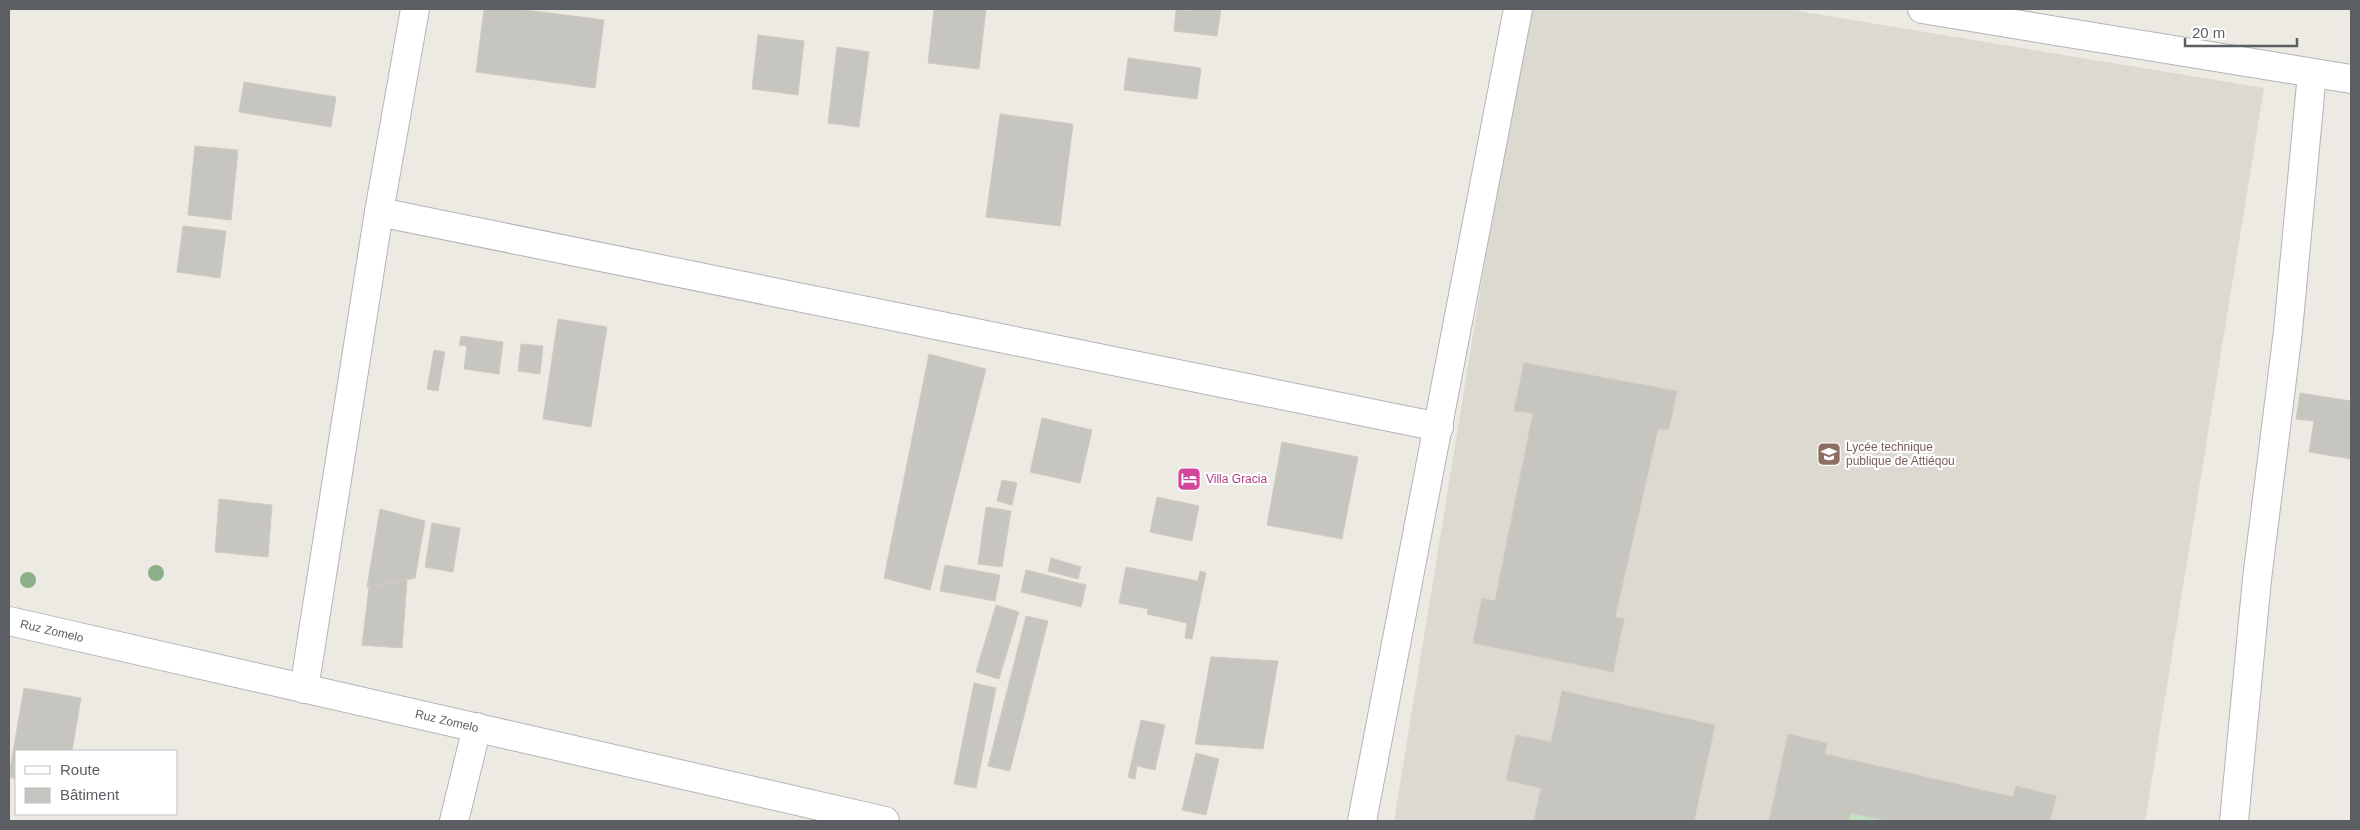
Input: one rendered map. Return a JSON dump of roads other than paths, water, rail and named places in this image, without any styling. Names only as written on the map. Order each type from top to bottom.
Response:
[{"type":"street","points":[[304,689],[379,212],[415,9]]},
{"type":"street","points":[[1362,821],[1518,9]]},
{"type":"street","points":[[1922,9],[2351,79]]},
{"type":"street","points":[[2234,821],[2257,579],[2288,331],[2312,73]]},
{"type":"street","points":[[379,212],[1439,427]]},
{"type":"street","name":"Ruz Zomelo","points":[[9,621],[885,821]]},
{"type":"street","points":[[454,821],[477,727]]},
{"type":"place","name":"Lycée technique publique de Attiéqou","points":[[1829,454]]},
{"type":"place","name":"Villa Gracia","points":[[1189,479]]}]
